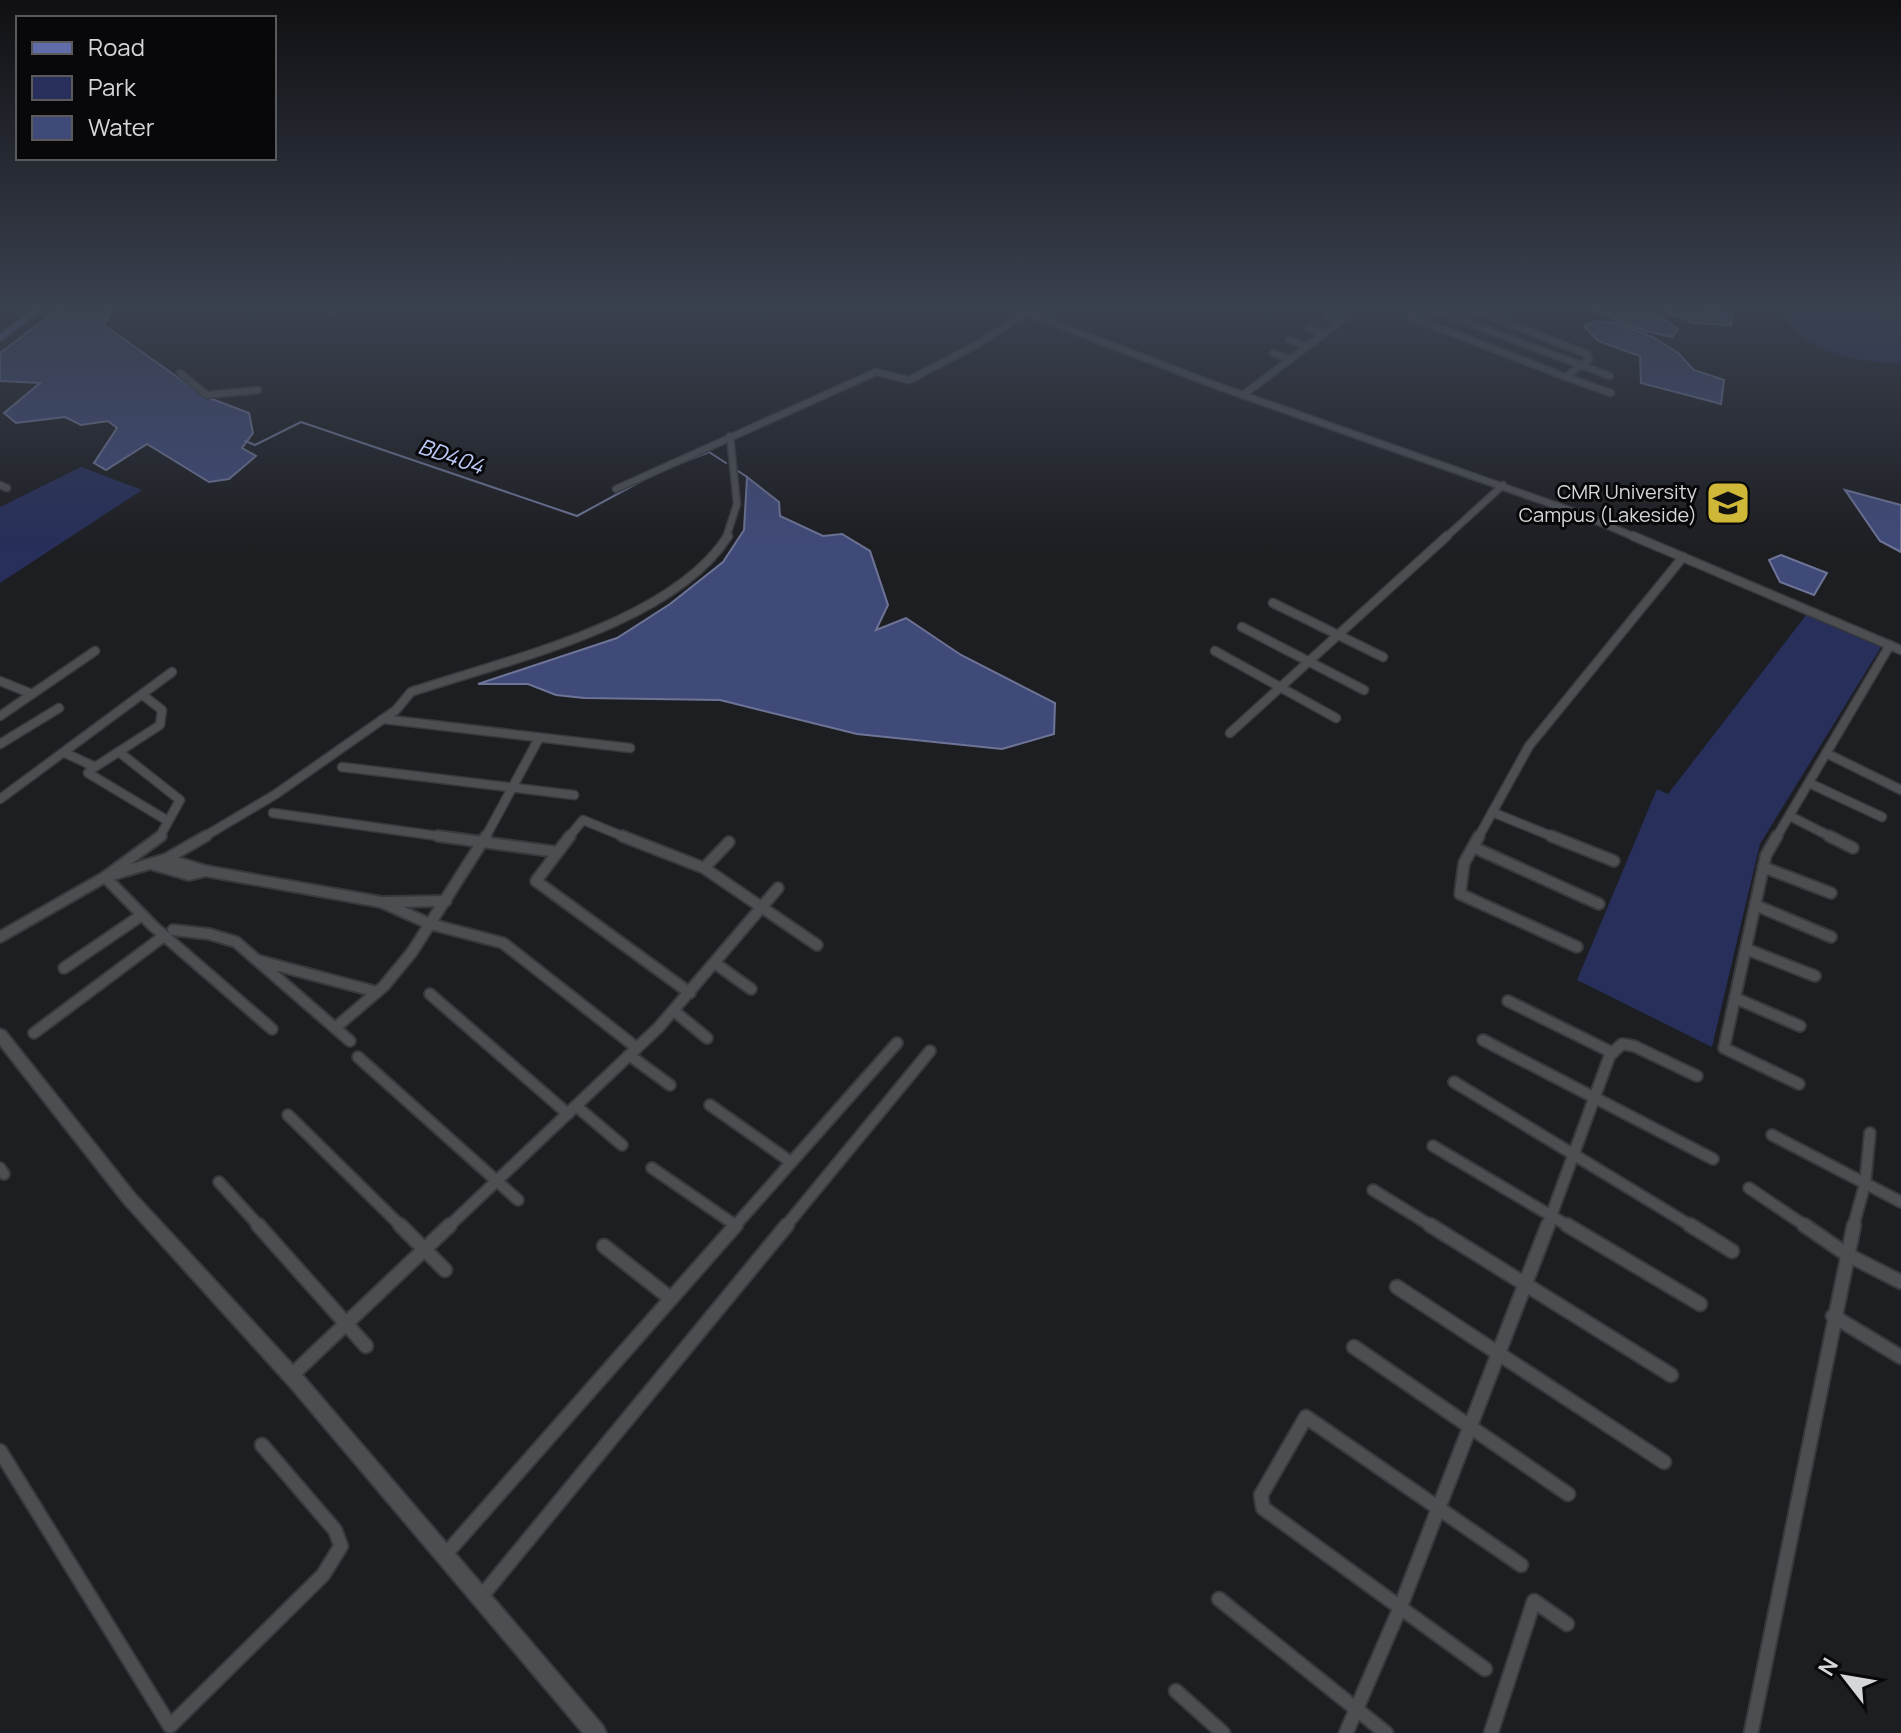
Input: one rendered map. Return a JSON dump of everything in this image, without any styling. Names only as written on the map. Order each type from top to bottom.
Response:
[{"type":"street","points":[[198,388],[207,395],[258,390]]},
{"type":"street","points":[[616,489],[840,388]]},
{"type":"street","points":[[1224,388],[1503,485],[1683,557],[1901,650]]},
{"type":"street","points":[[1243,395],[1252,388]]},
{"type":"street","points":[[1597,388],[1611,393]]},
{"type":"street","points":[[105,877],[166,859],[286,788],[383,719],[411,692],[620,622],[678,584],[718,551],[732,529],[737,504],[730,436]]},
{"type":"street","points":[[1230,733],[1503,485]]},
{"type":"street","points":[[1577,947],[1460,894],[1464,863],[1529,746],[1683,557]]},
{"type":"street","points":[[1273,603],[1383,657]]},
{"type":"street","points":[[1242,627],[1364,690]]},
{"type":"street","points":[[1799,1084],[1724,1048],[1766,855],[1890,645]]},
{"type":"street","points":[[0,716],[95,651]]},
{"type":"street","points":[[1215,651],[1336,718]]},
{"type":"street","points":[[0,799],[144,696],[172,672]]},
{"type":"street","points":[[0,681],[32,694]]},
{"type":"street","points":[[144,696],[162,710],[160,725],[88,773],[168,821]]},
{"type":"street","points":[[0,744],[59,708]]},
{"type":"street","points":[[383,719],[538,740],[630,748]]},
{"type":"street","points":[[335,1028],[377,992],[430,924],[483,841],[538,740]]},
{"type":"street","points":[[0,937],[105,877],[160,837],[180,800],[119,752]]},
{"type":"street","points":[[65,753],[92,769]]},
{"type":"street","points":[[1826,753],[1901,790]]},
{"type":"street","points":[[342,767],[574,795]]},
{"type":"street","points":[[1809,783],[1882,817]]},
{"type":"street","points":[[1492,812],[1614,861]]},
{"type":"street","points":[[273,813],[557,852]]},
{"type":"street","points":[[1790,816],[1853,848]]},
{"type":"street","points":[[690,993],[536,881],[583,820],[704,868],[817,945]]},
{"type":"street","points":[[704,868],[729,842]]},
{"type":"street","points":[[1473,847],[1599,904]]},
{"type":"street","points":[[166,859],[206,871],[381,902],[446,901]]},
{"type":"street","points":[[149,864],[189,875],[206,871]]},
{"type":"street","points":[[1763,867],[1831,893]]},
{"type":"street","points":[[105,877],[142,915],[169,933],[272,1029]]},
{"type":"street","points":[[292,1375],[674,1011],[778,888]]},
{"type":"street","points":[[381,902],[430,924],[503,943],[670,1085]]},
{"type":"street","points":[[1755,905],[1831,937]]},
{"type":"street","points":[[64,968],[142,915]]},
{"type":"street","points":[[34,1033],[169,933],[225,938],[256,960],[350,1041]]},
{"type":"street","points":[[1746,949],[1815,976]]},
{"type":"street","points":[[256,960],[377,992]]},
{"type":"street","points":[[716,964],[751,989]]},
{"type":"street","points":[[430,994],[572,1110],[622,1145]]},
{"type":"street","points":[[1735,998],[1800,1026]]},
{"type":"street","points":[[1508,1001],[1613,1053]]},
{"type":"street","points":[[674,1011],[707,1038]]},
{"type":"street","points":[[0,1035],[129,1198],[292,1375],[596,1733]]},
{"type":"street","points":[[1483,1040],[1713,1159]]},
{"type":"street","points":[[445,1555],[897,1043]]},
{"type":"street","points":[[1346,1733],[1400,1608],[1501,1352],[1572,1153],[1613,1053],[1622,1044],[1634,1046],[1697,1076]]},
{"type":"street","points":[[481,1597],[930,1051]]},
{"type":"street","points":[[358,1057],[518,1200]]},
{"type":"street","points":[[1454,1082],[1732,1251]]},
{"type":"street","points":[[710,1105],[791,1162]]},
{"type":"street","points":[[288,1115],[445,1270]]},
{"type":"street","points":[[1751,1733],[1833,1316],[1865,1184],[1870,1133]]},
{"type":"street","points":[[1772,1135],[1901,1202]]},
{"type":"street","points":[[1433,1146],[1700,1304]]},
{"type":"street","points":[[652,1168],[735,1225]]},
{"type":"street","points":[[219,1182],[366,1346]]},
{"type":"street","points":[[1749,1188],[1846,1254],[1901,1282]]},
{"type":"street","points":[[1373,1190],[1671,1375]]},
{"type":"street","points":[[604,1246],[670,1298]]},
{"type":"street","points":[[1397,1287],[1501,1352],[1664,1462]]},
{"type":"street","points":[[1833,1316],[1901,1357]]},
{"type":"street","points":[[1354,1347],[1568,1494]]},
{"type":"street","points":[[1485,1669],[1263,1508],[1261,1495],[1306,1417],[1521,1565]]},
{"type":"street","points":[[0,1451],[170,1726],[323,1575],[341,1546],[335,1530],[262,1445]]},
{"type":"street","points":[[1219,1599],[1386,1733]]},
{"type":"street","points":[[1491,1733],[1534,1601],[1567,1624]]},
{"type":"street","points":[[1176,1691],[1223,1733]]},
{"type":"green space","points":[[81,467],[142,490],[0,583],[0,507]]},
{"type":"green space","points":[[1807,614],[1881,647],[1760,844],[1712,1047],[1577,980],[1657,789],[1668,794]]},
{"type":"water","points":[[34,388],[193,388],[204,396],[249,413],[253,433],[242,448],[256,456],[229,479],[209,482],[147,444],[106,470],[94,463],[117,428],[108,421],[81,425],[65,417],[16,423],[4,413]]},
{"type":"water","points":[[1660,388],[1723,388],[1721,404]]},
{"type":"water","points":[[747,477],[779,502],[780,516],[823,536],[842,534],[870,551],[888,605],[876,630],[906,618],[961,655],[1055,703],[1054,734],[1002,749],[857,734],[720,700],[584,698],[556,695],[528,684],[478,684],[617,638],[670,604],[723,562],[744,530]]},
{"type":"water","points":[[1845,490],[1901,505],[1901,552],[1880,541]]},
{"type":"water","points":[[1781,555],[1827,573],[1814,595],[1780,582],[1769,560]]},
{"type":"waterway","name":"BD404","points":[[245,441],[255,445],[301,422],[577,516],[645,479]]},
{"type":"waterway","name":"BD404","points":[[681,463],[709,452],[726,463]]},
{"type":"waterway","name":"BD404","points":[[735,469],[747,477]]},
{"type":"place","name":"CMR University Campus (Lakeside)","points":[[1728,503]]}]
